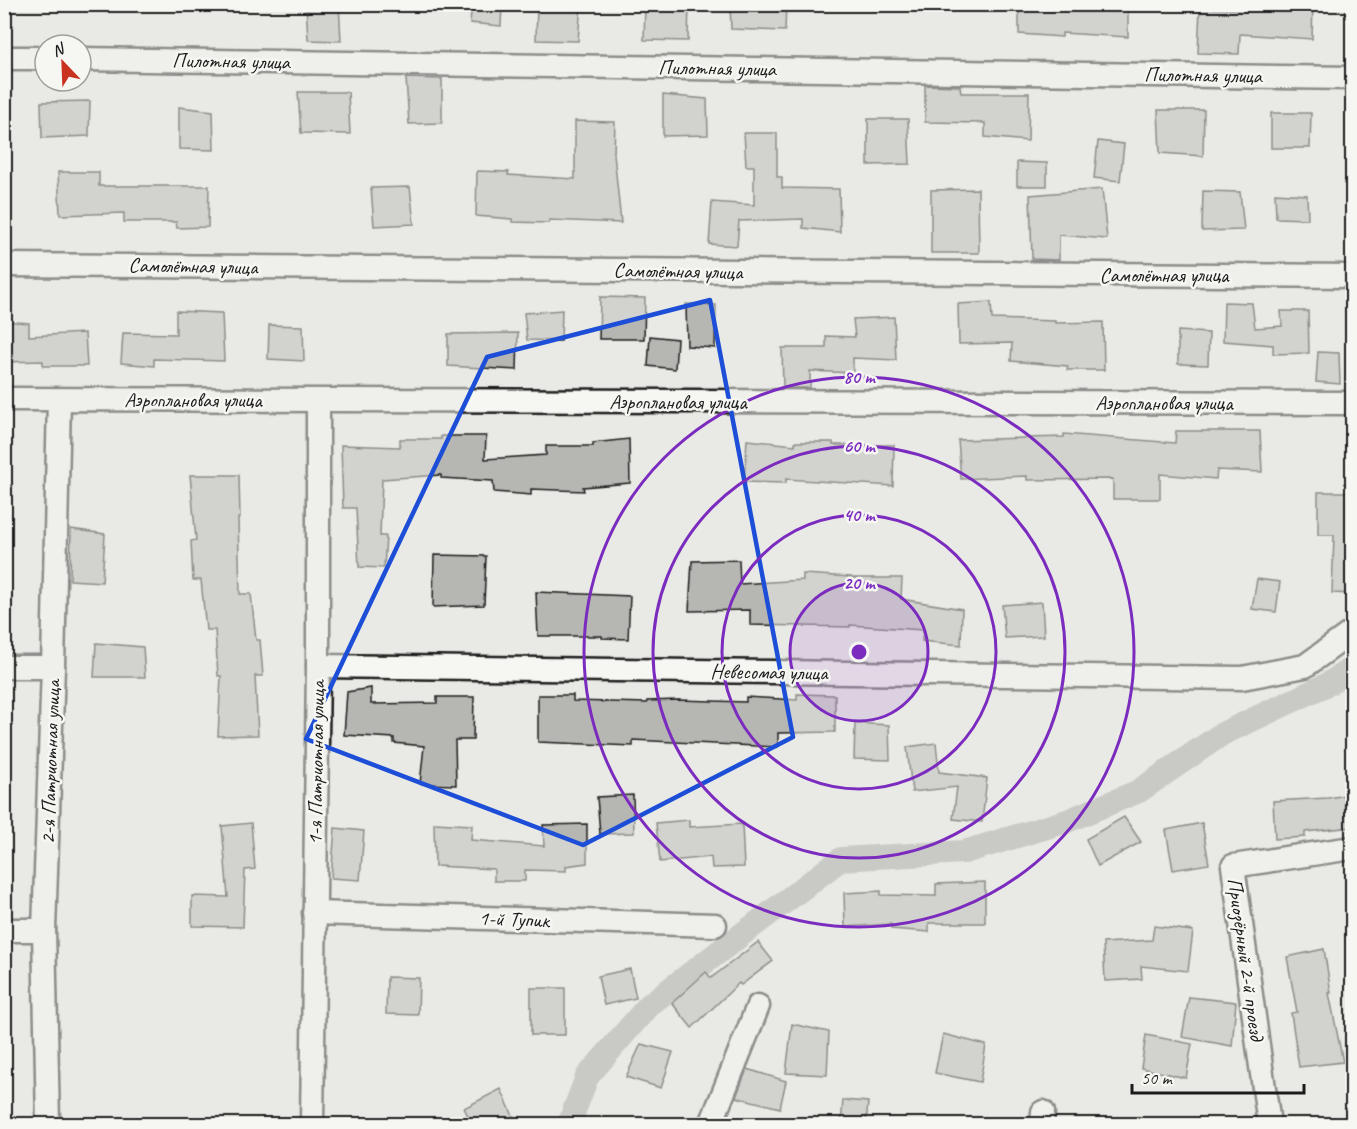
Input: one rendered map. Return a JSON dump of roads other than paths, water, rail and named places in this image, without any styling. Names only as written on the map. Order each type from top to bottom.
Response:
[{"type":"street","points":[[4,58],[33,58]]},
{"type":"street","name":"Пилотная улица","points":[[93,59],[1353,78]]},
{"type":"street","name":"Самолётная улица","points":[[4,265],[1353,276]]},
{"type":"street","name":"Аэроплановая улица","points":[[4,399],[1353,403]]},
{"type":"street","name":"2-я Патриотная улица","points":[[48,1125],[44,930],[59,400]]},
{"type":"street","name":"1-я Патриотная улица","points":[[312,1125],[318,666],[318,401]]},
{"type":"street","name":"Невесомая улица","points":[[318,666],[1242,678],[1305,666],[1353,633]]},
{"type":"street","points":[[4,667],[53,667]]},
{"type":"street","name":"Приозёрный 2-й проезд","points":[[1269,1125],[1233,866],[1353,848]]},
{"type":"street","name":"1-й Тупик","points":[[314,913],[715,925]]},
{"type":"street","points":[[4,930],[44,930]]},
{"type":"street","points":[[711,1125],[758,1006]]},
{"type":"waterway","points":[[569,1124],[587,1077],[649,1005],[841,859],[964,852],[1067,821],[1139,791],[1222,734],[1328,684],[1352,668]]}]
